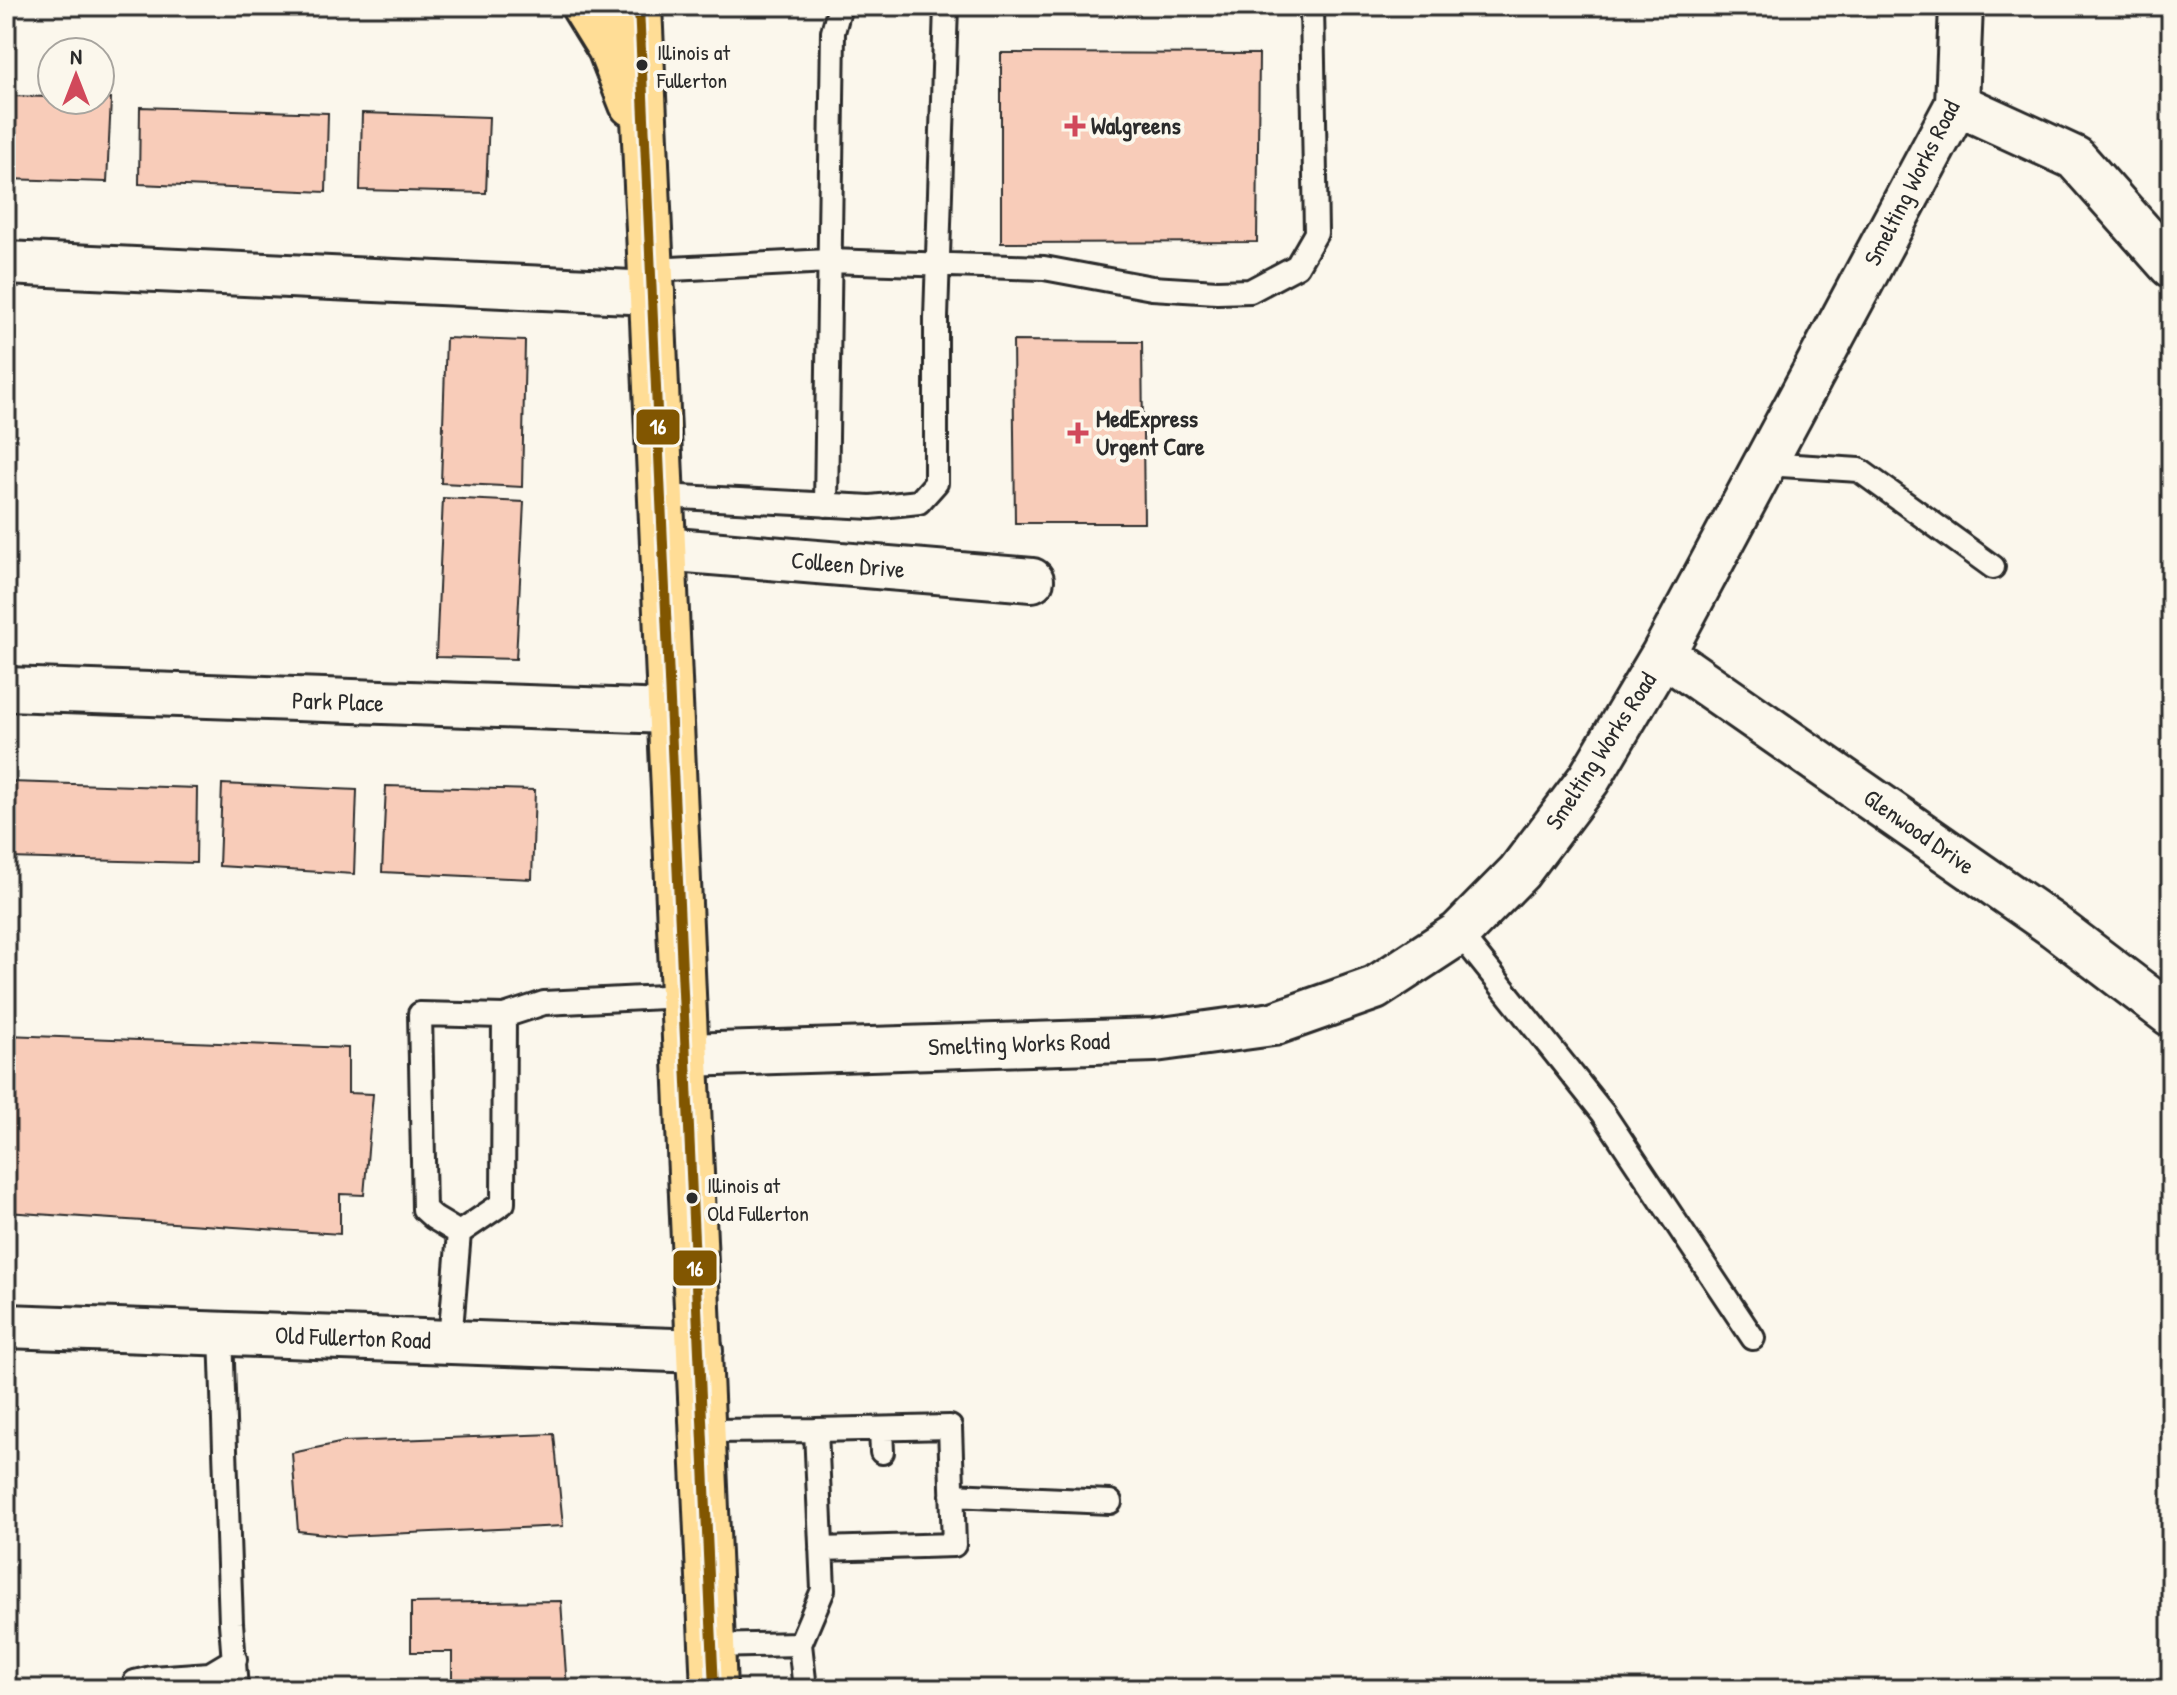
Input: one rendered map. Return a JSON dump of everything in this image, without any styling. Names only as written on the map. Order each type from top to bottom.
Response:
[{"type":"main road","points":[[584,6],[610,48],[645,140]]},
{"type":"main road","points":[[639,6],[714,1689]]},
{"type":"street","name":"Smelting Works Road","points":[[686,1055],[1155,1040],[1273,1024],[1375,988],[1459,933],[1519,872],[1589,779],[1663,654],[1957,104],[1961,6]]},
{"type":"street","points":[[1957,104],[2075,158],[2171,266]]},
{"type":"street","points":[[6,263],[652,281]]},
{"type":"street","name":"Colleen Drive","points":[[663,549],[1032,580]]},
{"type":"street","name":"Glenwood Drive","points":[[1663,654],[2054,926],[2171,1015]]},
{"type":"street","name":"Park Place","points":[[6,689],[669,712]]},
{"type":"street","name":"Old Fullerton Road","points":[[6,1326],[701,1351]]},
{"type":"lane","points":[[826,505],[833,32],[840,6]]},
{"type":"lane","points":[[661,496],[871,507],[919,502],[936,483],[938,265],[946,6]]},
{"type":"lane","points":[[652,281],[829,261],[1044,268],[1152,288],[1250,291],[1297,266],[1316,233],[1312,6]]},
{"type":"lane","points":[[1765,464],[1859,470],[1993,567]]},
{"type":"lane","points":[[1459,933],[1603,1113],[1753,1338]]},
{"type":"lane","points":[[459,1233],[424,1209],[420,1014],[504,1016],[544,1003],[683,996]]},
{"type":"lane","points":[[459,1233],[503,1203],[504,1016]]},
{"type":"lane","points":[[450,1341],[459,1233]]},
{"type":"lane","points":[[221,1334],[236,1689]]},
{"type":"lane","points":[[704,1431],[950,1427],[954,1545],[885,1538],[821,1549]]},
{"type":"lane","points":[[881,1429],[882,1452]]},
{"type":"lane","points":[[805,1689],[800,1644],[823,1590],[816,1430]]},
{"type":"lane","points":[[952,1495],[1110,1502]]},
{"type":"lane","points":[[712,1646],[800,1644]]},
{"type":"lane","points":[[134,1689],[135,1682],[152,1678],[210,1674],[235,1659]]},
{"type":"building","name":"Walgreens","points":[[1001,53],[1259,54],[1257,242],[1001,243]]},
{"type":"building","points":[[6,96],[36,97],[36,116],[110,116],[107,182],[6,179]]},
{"type":"building","points":[[140,107],[328,113],[326,192],[139,184]]},
{"type":"building","points":[[362,113],[489,117],[486,193],[360,190]]},
{"type":"building","points":[[446,338],[525,341],[522,487],[441,483]]},
{"type":"building","name":"MedExpress Urgent Care","points":[[1013,341],[1142,342],[1144,523],[1015,523]]},
{"type":"building","points":[[443,498],[524,502],[516,659],[436,657]]},
{"type":"building","points":[[10,782],[197,788],[196,863],[8,858]]},
{"type":"building","points":[[222,784],[357,790],[354,874],[219,866]]},
{"type":"building","points":[[386,786],[535,790],[532,879],[382,872]]},
{"type":"building","points":[[6,1035],[348,1048],[348,1093],[373,1094],[364,1195],[340,1194],[340,1234],[6,1212]]},
{"type":"building","points":[[554,1434],[563,1526],[344,1536],[298,1531],[292,1453],[344,1442]]},
{"type":"building","points":[[561,1601],[567,1689],[452,1689],[452,1652],[411,1652],[411,1603]]},
{"type":"transit line","name":"16","points":[[639,6],[714,1689]]},
{"type":"place","name":"Illinois at Fullerton","points":[[642,65]]},
{"type":"place","name":"Walgreens","points":[[1075,126]]},
{"type":"place","name":"MedExpress Urgent Care","points":[[1078,433]]},
{"type":"place","name":"Illinois at Old Fullerton","points":[[692,1198]]}]
